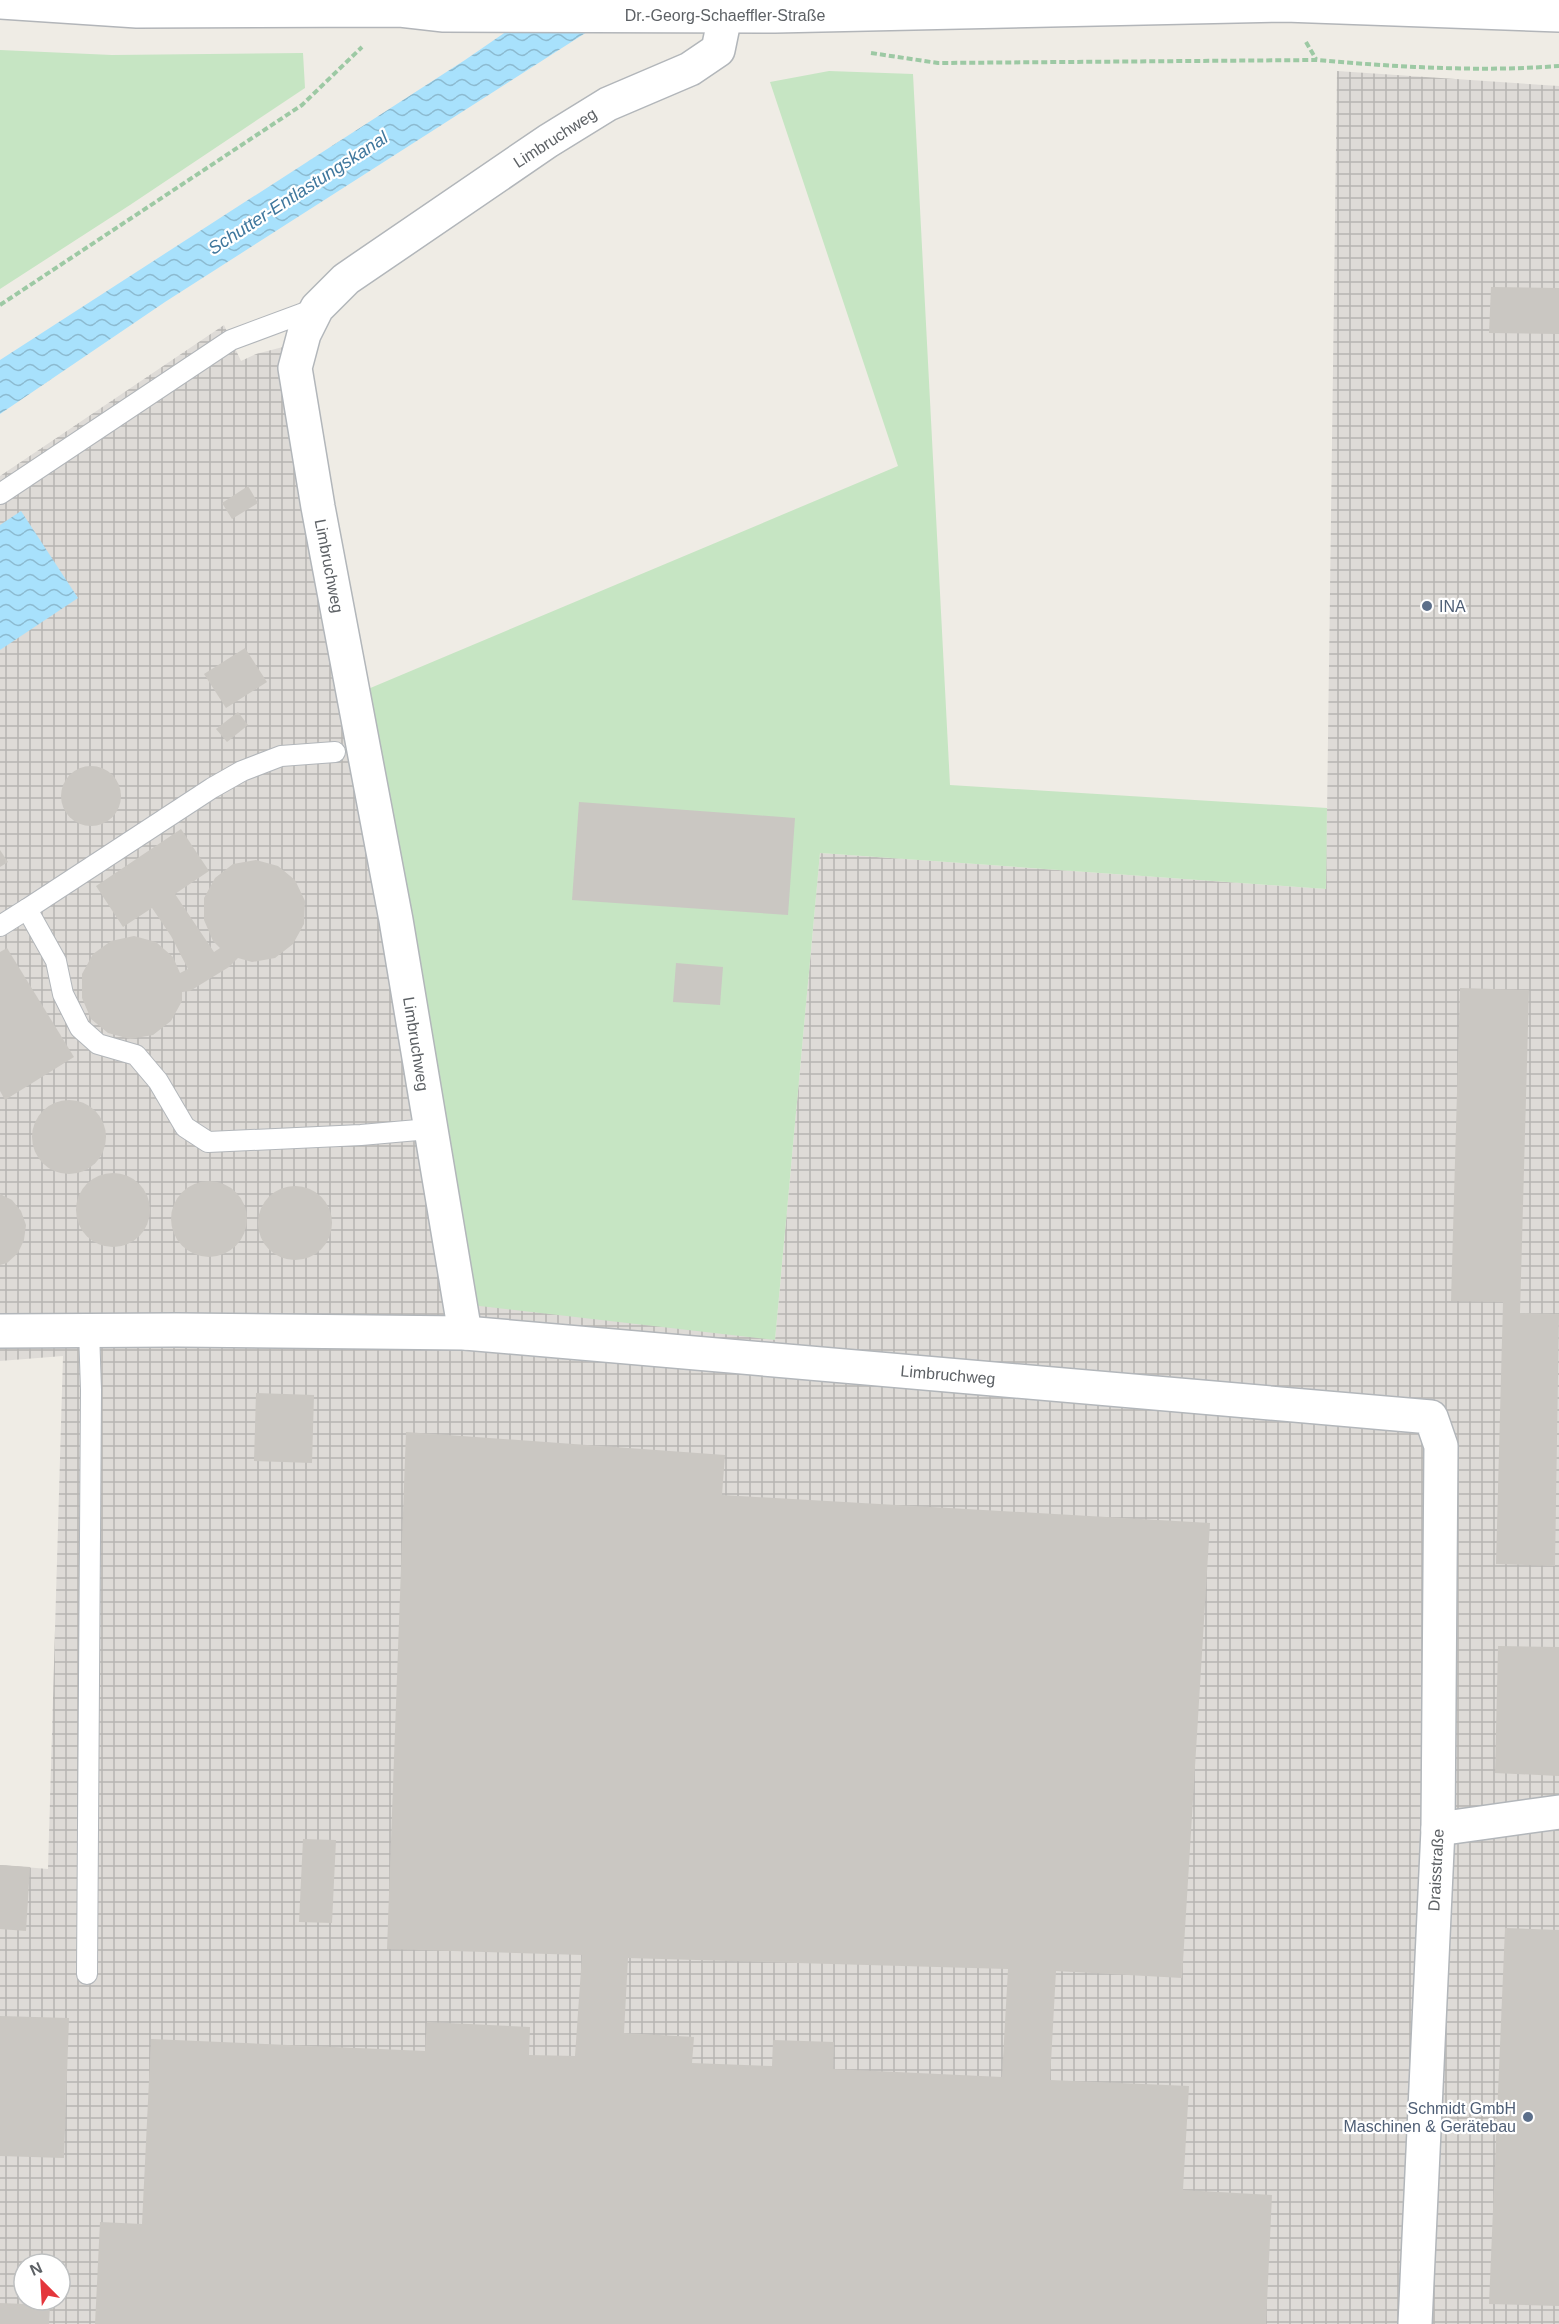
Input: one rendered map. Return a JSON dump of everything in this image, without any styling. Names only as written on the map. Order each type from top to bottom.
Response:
[{"type":"street","name":"Dr.-Georg-Schaeffler-Straße","points":[[0,2],[137,11],[400,10],[444,15],[726,16],[1284,5],[1559,15]]},
{"type":"street","name":"Limbruchweg","points":[[465,1333],[429,1129],[396,920],[318,507],[295,368],[304,334],[316,308],[346,279],[548,141],[608,104],[690,69],[718,50],[726,16]]},
{"type":"street","name":"Limbruchweg","points":[[0,1331],[465,1333],[1431,1417]]},
{"type":"street","name":"Draisstraße","points":[[1415,2324],[1438,1829],[1441,1446],[1431,1417]]},
{"type":"street","points":[[1438,1829],[1559,1812]]},
{"type":"lane","points":[[0,494],[231,340],[316,308]]},
{"type":"lane","points":[[0,926],[212,788],[242,771],[282,756],[335,752]]},
{"type":"lane","points":[[27,909],[56,961],[63,994],[80,1028],[98,1044],[136,1055],[158,1081],[185,1127],[208,1142],[361,1135],[429,1129]]},
{"type":"lane","points":[[87,1974],[92,1390],[89,1330]]},
{"type":"path","points":[[0,305],[302,105],[400,10]]},
{"type":"path","points":[[862,53],[938,63],[1317,60],[1359,64],[1509,70],[1559,66]]},
{"type":"shaded area","points":[[1337,71],[1559,86],[1559,2324],[0,2324],[0,1865],[48,1869],[63,1356],[0,1361],[0,476],[224,325],[241,361],[256,354],[306,341],[378,747],[775,1340],[820,853],[1326,889]]},
{"type":"green space","points":[[0,50],[112,55],[303,53],[305,88],[0,289]]},
{"type":"green space","points":[[829,71],[913,74],[950,785],[1327,808],[1326,889],[820,853],[775,1340],[471,1305],[368,689],[898,466],[770,82]]},
{"type":"water","name":"Schutter-Entlastungskanal","points":[[552,0],[637,0],[165,302],[0,414],[0,360],[465,60]]},
{"type":"water","points":[[21,511],[78,598],[0,650],[0,525]]},
{"type":"building","points":[[1491,287],[1559,288],[1559,334],[1489,333]]},
{"type":"building","points":[[248,486],[258,503],[232,519],[222,503]]},
{"type":"building","points":[[245,648],[267,682],[226,708],[204,674]]},
{"type":"building","points":[[238,712],[248,725],[227,742],[216,729]]},
{"type":"building","points":[[85,766],[97,766],[108,771],[116,779],[121,796],[119,808],[108,821],[97,826],[85,826],[74,821],[66,813],[61,802],[61,790],[66,779],[74,771]]},
{"type":"building","points":[[579,802],[795,818],[788,915],[572,900]]},
{"type":"building","points":[[181,829],[209,871],[175,894],[214,952],[220,948],[213,941],[204,920],[204,898],[215,878],[233,864],[256,860],[278,866],[295,880],[305,901],[304,924],[293,944],[275,958],[252,962],[238,958],[229,967],[190,991],[182,992],[182,1001],[171,1021],[153,1035],[130,1039],[108,1033],[91,1019],[82,998],[82,974],[93,954],[111,941],[134,936],[156,942],[173,957],[180,973],[188,969],[171,936],[152,908],[123,927],[96,886]]},
{"type":"building","points":[[0,850],[8,862],[0,867]]},
{"type":"building","points":[[7,948],[74,1057],[5,1100],[0,1091],[0,952]]},
{"type":"building","points":[[676,963],[723,967],[720,1005],[673,1002]]},
{"type":"building","points":[[1460,988],[1529,990],[1520,1313],[1559,1314],[1555,1566],[1496,1564],[1503,1302],[1451,1301]]},
{"type":"building","points":[[76,1100],[96,1110],[104,1123],[106,1137],[104,1151],[96,1164],[83,1172],[62,1174],[42,1164],[34,1151],[32,1130],[42,1110],[55,1102]]},
{"type":"building","points":[[106,1173],[120,1173],[134,1179],[144,1189],[150,1203],[148,1224],[134,1241],[120,1247],[106,1247],[92,1241],[82,1231],[76,1217],[76,1203],[82,1189],[92,1179]]},
{"type":"building","points":[[209,1181],[223,1184],[236,1192],[244,1205],[247,1219],[244,1233],[236,1246],[223,1254],[209,1257],[195,1254],[182,1246],[174,1233],[171,1219],[174,1205],[182,1192],[195,1184]]},
{"type":"building","points":[[288,1186],[302,1186],[316,1192],[326,1202],[332,1216],[330,1237],[316,1254],[302,1260],[288,1260],[274,1254],[264,1244],[258,1230],[258,1216],[264,1202],[274,1192]]},
{"type":"building","points":[[0,1194],[12,1200],[21,1211],[26,1225],[24,1240],[18,1253],[7,1263],[0,1265]]},
{"type":"building","points":[[256,1393],[314,1395],[312,1463],[254,1461]]},
{"type":"building","points":[[406,1432],[725,1455],[722,1495],[1210,1523],[1182,1978],[1056,1971],[1050,2080],[1189,2086],[1183,2190],[1272,2195],[1266,2324],[95,2324],[100,2222],[142,2224],[151,2039],[425,2051],[427,2022],[530,2027],[529,2055],[575,2056],[582,1955],[387,1949]],"holes":[[[628,1958],[1008,1969],[1002,2077],[833,2069],[834,2042],[773,2040],[772,2066],[692,2063],[694,2037],[624,2033]]]},
{"type":"building","points":[[1498,1646],[1559,1647],[1559,1776],[1495,1773]]},
{"type":"building","points":[[303,1839],[336,1840],[332,1923],[299,1922]]},
{"type":"building","points":[[0,1865],[30,1867],[26,1931],[0,1929]]},
{"type":"building","name":"Schmidt GmbH Maschinen & Gerätebau","points":[[1505,1928],[1559,1930],[1559,2306],[1489,2304]]},
{"type":"building","points":[[0,2016],[69,2018],[64,2158],[0,2156]]},
{"type":"building","points":[[0,2303],[12,2303],[12,2312],[50,2312],[49,2324],[0,2324]]},
{"type":"place","name":"INA","points":[[1427,606]]},
{"type":"place","name":"Schmidt GmbH Maschinen & Gerätebau","points":[[1528,2117]]}]
